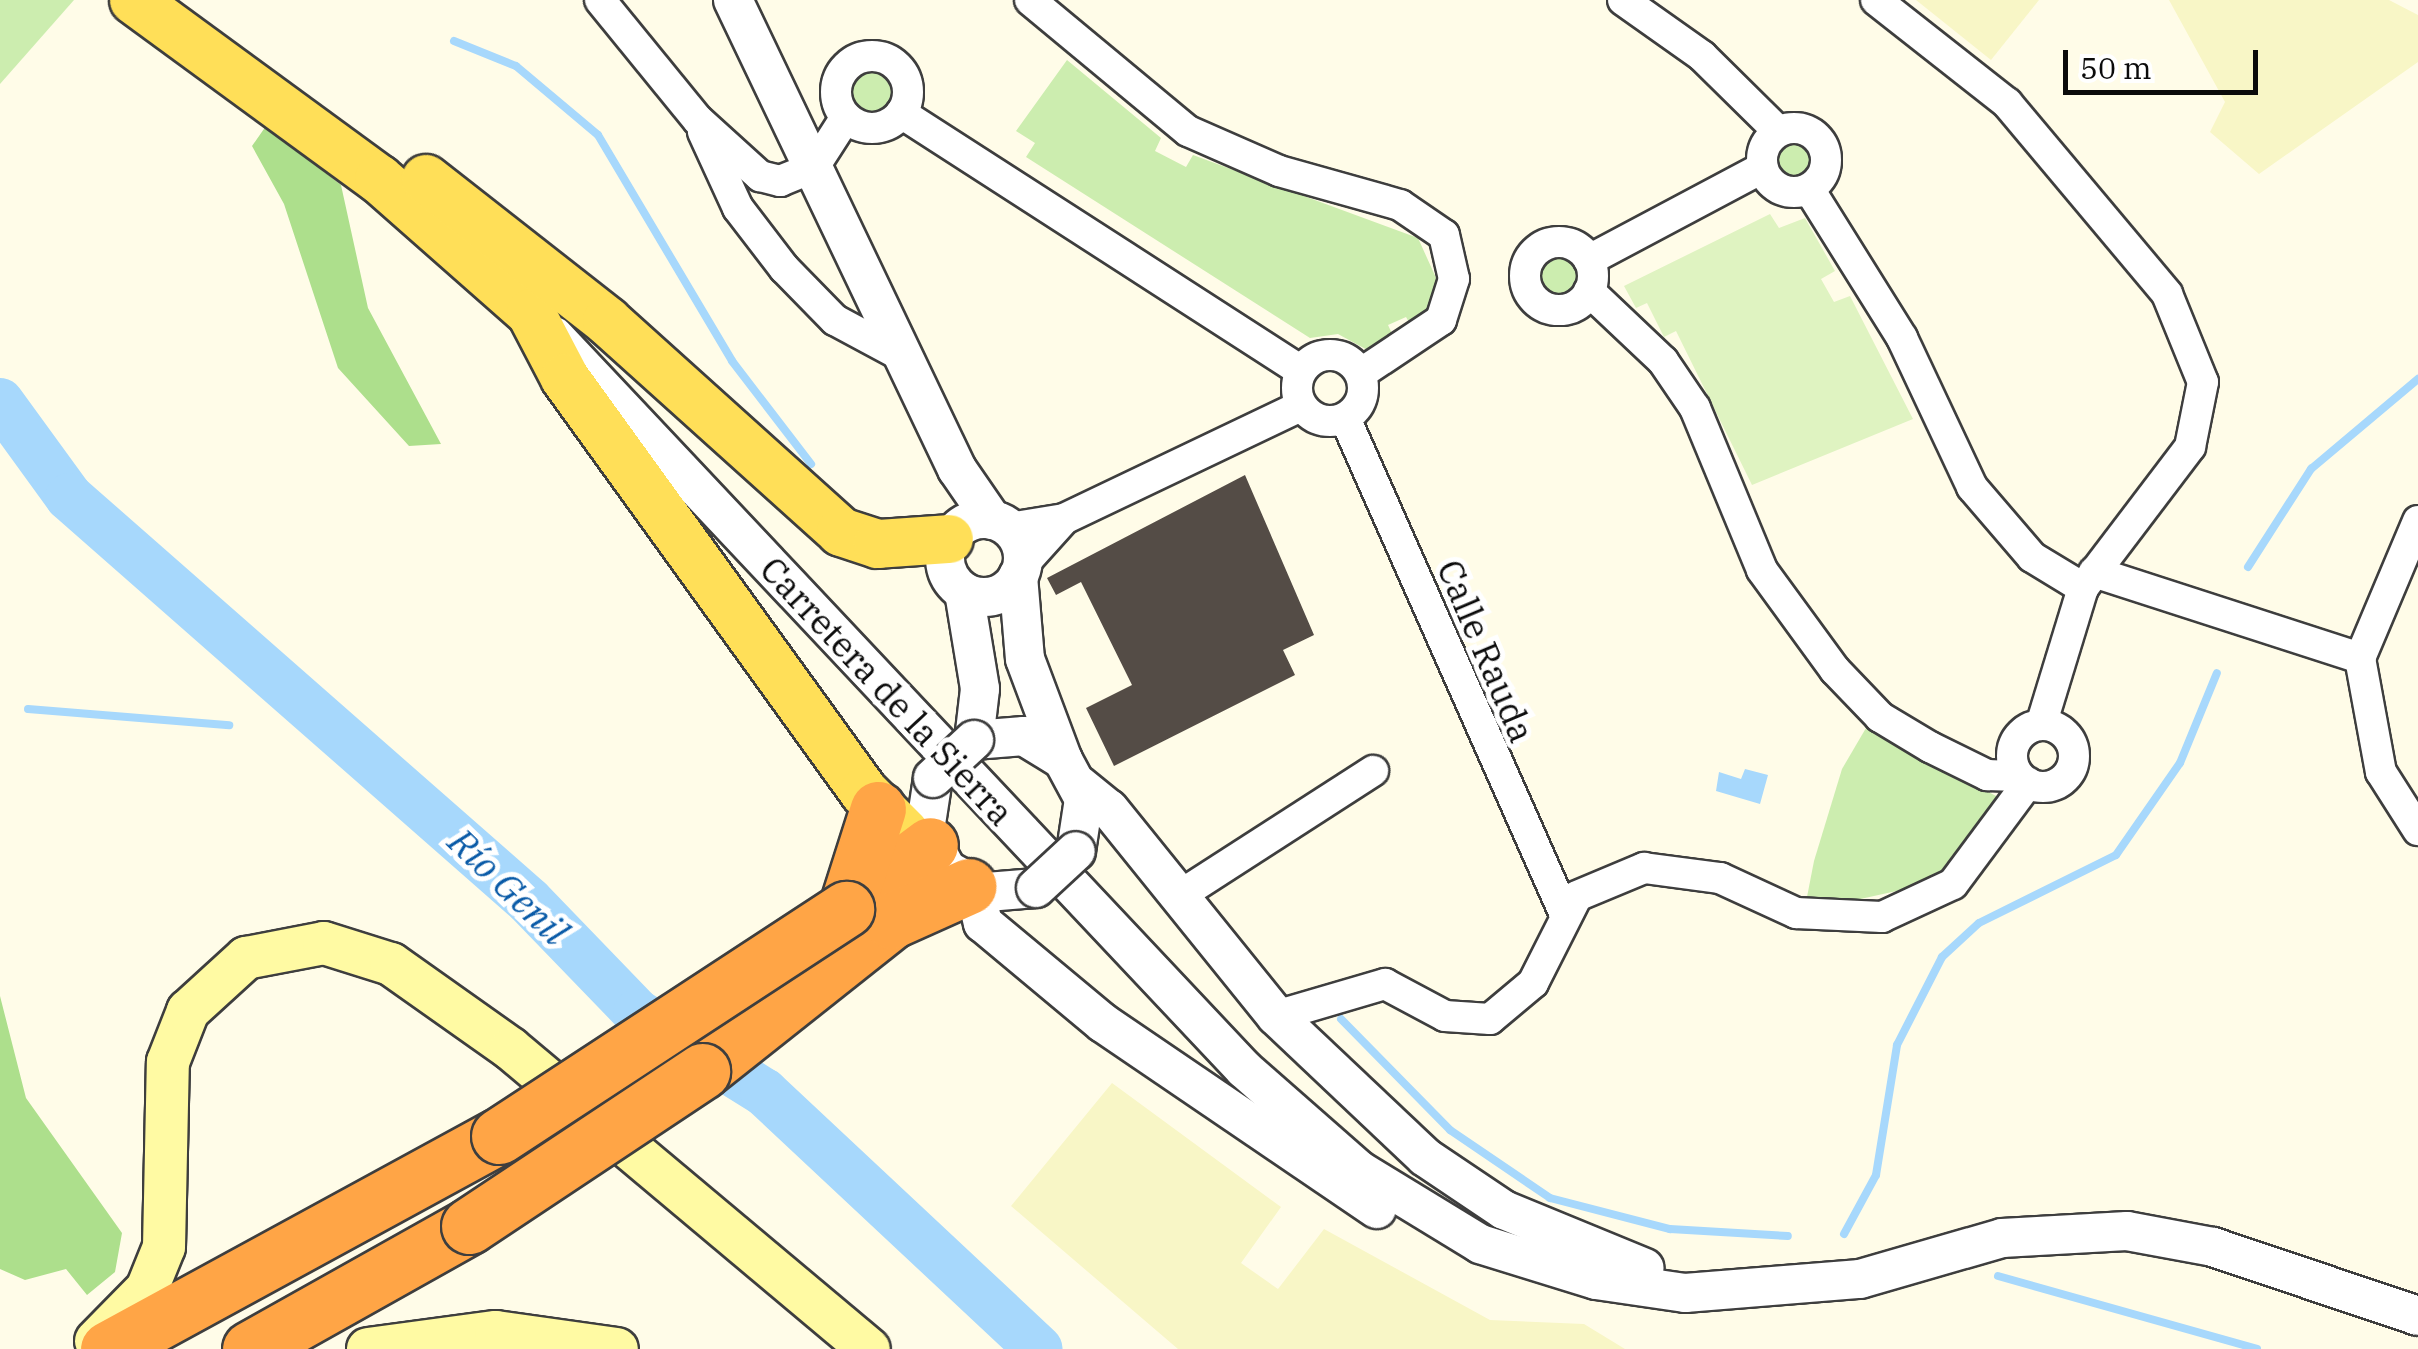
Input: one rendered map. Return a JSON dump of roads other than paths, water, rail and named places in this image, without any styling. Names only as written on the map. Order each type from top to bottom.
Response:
[{"type":"highway","points":[[864,931],[878,808]]},
{"type":"highway","points":[[250,1349],[469,1226],[702,1070],[864,931],[929,842]]},
{"type":"highway","points":[[108,1349],[431,1179],[706,1009],[864,931],[976,899]]},
{"type":"main road","name":"Carretera de la Sierra","points":[[138,3],[379,179],[532,313]]},
{"type":"main road","points":[[138,3],[238,52],[488,224],[841,532],[878,544],[952,534]]},
{"type":"main road","points":[[532,313],[565,378],[878,808],[904,833],[929,842]]},
{"type":"main road","points":[[86,1349],[133,1308],[161,1258],[168,1062],[188,1010],[246,958],[324,943],[391,964],[512,1049],[868,1349]]},
{"type":"main road","points":[[368,1349],[496,1332],[617,1349]]},
{"type":"street","points":[[600,0],[698,120],[768,180],[814,167],[846,117]]},
{"type":"street","points":[[734,0],[957,469],[1000,524],[1020,572],[1025,659],[1072,773],[1084,824],[1076,852],[1036,888],[976,899]]},
{"type":"street","points":[[1030,0],[1188,131],[1280,170],[1400,205],[1444,235],[1454,280],[1441,320],[1360,374]]},
{"type":"street","points":[[1622,0],[1702,56],[1778,131]]},
{"type":"street","points":[[1276,1016],[1385,984],[1444,1016],[1490,1019],[1533,983],[1564,910],[1610,878],[1680,867],[1796,913],[1882,916],[1953,884],[2024,780],[2014,743],[2042,725],[2089,580],[2190,447],[2203,382],[2192,341],[2168,294],[2007,103],[1876,0]]},
{"type":"street","points":[[871,56],[901,72],[900,113],[878,127],[846,117],[836,96],[841,73],[871,56]]},
{"type":"street","points":[[900,113],[1302,371]]},
{"type":"street","points":[[698,120],[738,208],[784,268],[835,320],[902,356]]},
{"type":"street","points":[[1798,127],[1821,142],[1826,168],[1809,189],[1780,189],[1762,168],[1762,150],[1778,131],[1798,127]]},
{"type":"street","points":[[1589,260],[1762,168]]},
{"type":"street","points":[[1809,189],[1902,338],[1972,487],[2032,557],[2089,580],[2360,658]]},
{"type":"street","points":[[1589,260],[1552,242],[1525,274],[1531,296],[1550,309],[1573,307],[1590,291]]},
{"type":"street","points":[[1589,260],[1590,291],[1662,361],[1695,408],[1762,570],[1835,670],[1880,717],[1987,775],[2058,784],[2074,760],[2070,740],[2042,725]]},
{"type":"street","name":"Carretera de la Sierra","points":[[532,313],[1244,1070],[1359,1170],[1448,1226],[1536,1265],[1685,1292],[1860,1278],[2002,1238],[2127,1231],[2213,1246],[2418,1316]]},
{"type":"street","points":[[1302,371],[1326,355],[1360,374]]},
{"type":"street","points":[[1301,406],[1302,371]]},
{"type":"street","points":[[1301,406],[1316,419],[1345,418],[1359,405],[1360,374]]},
{"type":"street","points":[[952,534],[1000,524],[1064,518],[1301,406]]},
{"type":"street","name":"Calle Rauda","points":[[1345,418],[1564,910]]},
{"type":"street","points":[[957,469],[946,567],[964,592],[980,690],[974,740]]},
{"type":"street","points":[[964,592],[994,596],[1020,572],[1064,518]]},
{"type":"street","points":[[2418,521],[2360,658],[2381,772],[2418,830]]},
{"type":"street","points":[[1072,773],[1024,736],[974,740],[932,778],[929,842],[976,899],[1229,1117],[1374,1208],[1448,1226]]},
{"type":"street","points":[[1178,896],[1373,771]]},
{"type":"street","name":"Carretera de la Sierra","points":[[1072,773],[1276,1016],[1425,1157],[1504,1210],[1685,1292]]},
{"type":"water","points":[[1745,769],[1768,775],[1760,804],[1716,791],[1719,772],[1741,779]]},
{"type":"waterway","points":[[454,41],[516,66],[598,135],[732,361],[811,464]]},
{"type":"waterway","points":[[2248,567],[2311,469],[2418,379]]},
{"type":"waterway","name":"Río Genil","points":[[0,402],[69,497],[529,901],[637,1013],[764,1092],[1039,1349]]},
{"type":"waterway","points":[[1844,1234],[1876,1175],[1897,1045],[1942,957],[1979,923],[2116,855],[2180,763],[2217,673]]},
{"type":"waterway","points":[[28,709],[229,725]]},
{"type":"waterway","points":[[1341,1019],[1450,1130],[1550,1198],[1670,1229],[1788,1236]]},
{"type":"waterway","points":[[1998,1276],[2257,1349]]}]
